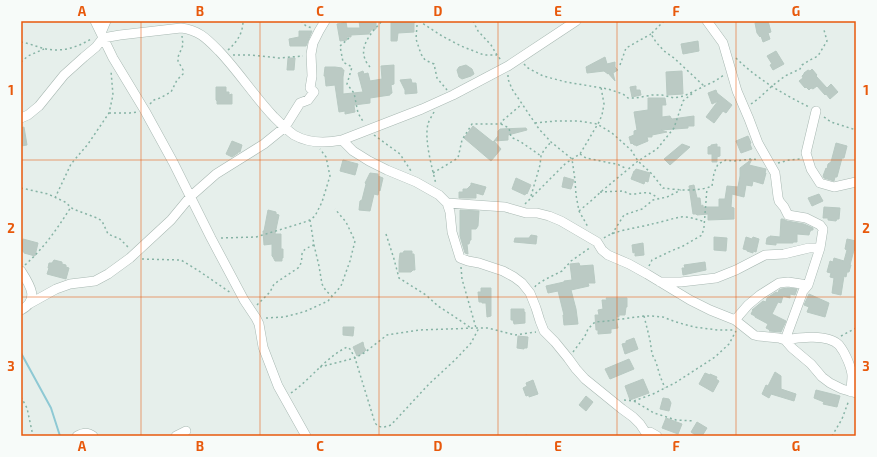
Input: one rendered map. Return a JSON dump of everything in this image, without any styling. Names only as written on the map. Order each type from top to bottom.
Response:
[{"type":"street","points":[[95,21],[113,58],[145,111],[173,162],[244,300],[256,318],[259,324],[263,347],[278,386],[306,436]]},
{"type":"street","points":[[21,118],[28,115],[39,106],[64,75],[96,47],[102,36],[106,21]]},
{"type":"street","points":[[21,310],[46,294],[70,284],[95,281],[108,274],[132,256],[171,220],[190,197],[216,174],[264,144],[285,127],[300,103],[308,100],[314,92],[310,88],[312,76],[311,54],[313,43],[325,21]]},
{"type":"street","points":[[102,36],[181,28],[196,32],[206,38],[223,55],[268,111],[294,135],[308,140],[331,142],[342,140],[369,130],[453,95],[508,66],[576,21]]},
{"type":"street","points":[[707,21],[723,43],[737,91],[758,143],[776,177],[779,201],[788,215],[806,218],[820,225],[823,229],[820,248],[808,285],[803,291],[785,340]]},
{"type":"street","points":[[816,111],[806,153],[811,169],[820,182],[834,187],[856,182]]},
{"type":"street","points":[[342,140],[369,161],[416,182],[439,195],[447,203],[450,212],[452,232],[460,258],[503,271],[522,283],[530,293],[544,331],[576,369],[585,379],[633,417],[647,434],[650,432],[657,436]]},
{"type":"street","points":[[447,203],[506,207],[526,213],[537,213],[549,216],[576,229],[597,242],[608,256],[629,264],[690,300],[735,320],[754,335],[785,340],[810,337],[832,340],[843,350],[852,370],[853,392],[836,386],[822,377],[811,364],[785,340]]},
{"type":"street","points":[[660,282],[681,282],[716,278],[736,270],[765,255],[784,254],[809,248],[820,248]]},
{"type":"street","points":[[21,270],[32,294],[30,304]]},
{"type":"street","points":[[735,320],[748,305],[760,295],[779,283],[788,282],[808,285]]},
{"type":"street","points":[[176,436],[186,431]]},
{"type":"street","points":[[77,436],[86,433],[93,436]]},
{"type":"path","points":[[223,55],[240,36],[243,21]]},
{"type":"path","points":[[301,21],[306,26],[319,31]]},
{"type":"path","points":[[370,67],[365,60],[363,51],[366,41],[382,21]]},
{"type":"path","points":[[414,21],[417,25],[416,39],[424,60],[434,64],[437,78],[442,86],[453,95]]},
{"type":"path","points":[[419,21],[461,46],[484,55],[497,55]]},
{"type":"path","points":[[473,21],[478,31],[492,45],[497,55],[508,66],[508,79],[512,89],[534,123],[551,142],[572,159],[579,211],[597,242]]},
{"type":"path","points":[[620,65],[626,48],[651,34],[664,21]]},
{"type":"path","points":[[109,113],[145,111],[154,100],[171,92],[183,70],[178,62],[182,45],[181,28]]},
{"type":"path","points":[[744,108],[758,99],[785,76],[800,69],[802,65],[818,56],[827,42],[824,30]]},
{"type":"path","points":[[651,34],[664,52],[674,58],[704,86]]},
{"type":"path","points":[[21,42],[44,48],[60,50],[78,46],[102,36]]},
{"type":"path","points":[[349,38],[340,46],[342,62],[352,67],[347,84],[354,93],[358,113],[364,124],[376,137],[400,154],[416,182]]},
{"type":"path","points":[[21,62],[28,56],[44,48]]},
{"type":"path","points":[[223,55],[250,55],[279,58],[311,54]]},
{"type":"path","points":[[736,57],[761,79],[787,96],[816,111],[831,122],[856,130]]},
{"type":"path","points":[[55,198],[71,164],[109,113],[113,96],[111,70],[113,58]]},
{"type":"path","points":[[519,59],[528,68],[543,76],[566,82],[601,88],[623,94],[628,98],[652,95],[662,95],[674,98],[684,96],[730,71]]},
{"type":"path","points":[[519,211],[565,164],[580,154],[602,115],[604,104],[601,88]]},
{"type":"path","points":[[579,211],[638,161],[657,149],[674,128],[683,101],[697,89]]},
{"type":"path","points":[[500,124],[522,104]]},
{"type":"path","points":[[434,113],[428,122],[427,133],[433,173],[439,195]]},
{"type":"path","points":[[534,123],[579,121],[597,124],[612,133],[626,145],[638,161],[652,174],[663,188],[682,190],[707,188],[712,186],[714,173],[718,164],[726,160],[734,161],[752,159],[770,164],[808,158]]},
{"type":"path","points":[[433,173],[458,158],[462,140],[472,124],[500,124],[509,128],[511,137],[541,156]]},
{"type":"path","points":[[211,238],[256,237],[310,220],[315,216],[319,209],[330,176],[326,157],[314,141]]},
{"type":"path","points":[[531,198],[539,171],[541,156],[551,142]]},
{"type":"path","points":[[580,154],[586,158],[617,164],[628,169]]},
{"type":"path","points":[[21,188],[48,194],[65,202],[73,209],[97,218],[102,222],[108,234],[120,239],[132,256],[181,260],[228,292],[244,300]]},
{"type":"path","points":[[647,274],[652,260],[671,250],[683,246],[702,235],[707,188]]},
{"type":"path","points":[[612,234],[624,215],[642,210],[653,200],[667,197],[682,190]]},
{"type":"path","points":[[600,192],[624,191],[627,194],[649,193],[658,198]]},
{"type":"path","points":[[21,270],[37,254],[71,207]]},
{"type":"path","points":[[256,318],[284,317],[306,311],[328,301],[340,286],[350,261],[355,241],[346,222],[335,209]]},
{"type":"path","points":[[530,293],[536,285],[562,271],[571,261],[607,236],[680,217],[692,218],[704,222]]},
{"type":"path","points":[[310,220],[322,284],[326,291],[332,296]]},
{"type":"path","points":[[386,234],[399,278],[426,295],[438,306],[471,328]]},
{"type":"path","points":[[251,309],[270,292],[274,284],[298,268],[301,264],[303,251],[314,245]]},
{"type":"path","points":[[460,258],[462,280],[476,328]]},
{"type":"path","points":[[644,316],[652,354],[665,388]]},
{"type":"path","points":[[568,358],[585,336],[588,329],[595,322],[652,316],[663,317],[694,327],[718,330],[736,330],[728,344],[715,357],[675,383],[653,394],[634,401]]},
{"type":"path","points":[[320,367],[355,358],[387,335],[419,330],[471,328],[488,328],[515,335],[544,331]]},
{"type":"path","points":[[285,398],[299,388],[328,359],[346,347],[350,349],[355,358],[375,423],[382,428],[387,427],[391,425],[429,384],[471,343],[479,328]]},
{"type":"path","points":[[832,340],[856,328]]},
{"type":"path","points":[[832,436],[842,419],[853,392]]},
{"type":"path","points":[[21,397],[27,408],[33,436]]},
{"type":"path","points":[[608,398],[634,401],[654,414],[676,420],[694,421]]},
{"type":"building","points":[[359,21],[376,21],[376,29],[371,30],[369,34],[351,35],[351,37],[347,37],[347,40],[340,41],[337,24],[346,22],[347,28],[360,28]]},
{"type":"building","points":[[768,21],[771,32],[768,33],[770,39],[763,42],[761,36],[760,37],[757,33],[755,23]]},
{"type":"building","points":[[391,22],[414,22],[414,32],[398,33],[397,41],[391,41]]},
{"type":"building","points":[[299,31],[312,31],[306,46],[290,46],[289,39],[299,37]]},
{"type":"building","points":[[698,41],[699,51],[683,54],[681,44]]},
{"type":"building","points":[[776,51],[784,64],[773,70],[770,65],[772,64],[767,56]]},
{"type":"building","points":[[605,57],[607,64],[615,62],[615,67],[618,70],[613,73],[615,81],[608,73],[604,71],[587,73],[586,67]]},
{"type":"building","points":[[288,58],[295,58],[294,70],[287,70]]},
{"type":"building","points":[[394,65],[394,84],[391,85],[392,93],[390,95],[370,98],[370,103],[354,105],[355,112],[345,114],[345,111],[339,112],[335,85],[326,86],[324,76],[325,67],[342,68],[344,70],[343,94],[363,92],[358,73],[363,71],[364,74],[368,73],[370,81],[382,79],[381,66]]},
{"type":"building","points":[[466,65],[472,69],[474,74],[462,79],[459,77],[457,70],[459,67]]},
{"type":"building","points":[[812,69],[827,88],[831,84],[838,92],[830,99],[817,86],[809,90],[799,81],[803,78],[802,76],[804,73]]},
{"type":"building","points":[[682,71],[683,94],[667,95],[666,72]]},
{"type":"building","points":[[411,79],[412,83],[416,83],[417,93],[405,94],[405,90],[400,80]]},
{"type":"building","points":[[636,86],[636,90],[640,90],[641,95],[632,97],[630,87]]},
{"type":"building","points":[[216,87],[226,87],[226,92],[229,92],[229,95],[232,94],[232,104],[217,104]]},
{"type":"building","points":[[716,90],[717,93],[732,105],[726,113],[723,111],[714,123],[706,117],[718,101],[712,104],[708,93]]},
{"type":"building","points":[[648,98],[665,98],[666,105],[662,105],[662,117],[670,116],[672,119],[694,116],[694,126],[688,126],[688,128],[661,130],[667,132],[652,135],[652,137],[647,137],[648,141],[636,146],[632,143],[631,144],[629,137],[634,135],[634,131],[637,130],[634,112],[648,110]]},
{"type":"building","points":[[473,126],[493,142],[494,141],[501,149],[491,161],[464,138]]},
{"type":"building","points":[[24,127],[27,145],[21,146],[21,128]]},
{"type":"building","points":[[526,128],[527,130],[508,135],[508,140],[494,141],[498,136],[498,131],[500,129]]},
{"type":"building","points":[[748,136],[752,149],[741,153],[736,141]]},
{"type":"building","points":[[232,141],[242,145],[240,152],[232,157],[226,154]]},
{"type":"building","points":[[836,143],[847,146],[837,177],[835,177],[834,181],[824,178],[823,176],[828,164],[831,162]]},
{"type":"building","points":[[682,144],[690,147],[670,165],[664,159]]},
{"type":"building","points":[[717,144],[717,147],[720,147],[720,156],[717,157],[717,162],[712,162],[712,154],[708,154],[708,147]]},
{"type":"building","points":[[752,159],[749,165],[766,169],[763,184],[753,181],[752,186],[746,185],[744,197],[732,194],[731,207],[734,208],[734,219],[708,220],[708,214],[693,214],[689,186],[694,185],[697,198],[700,198],[701,206],[719,207],[719,199],[725,199],[727,186],[738,187],[740,168]]},
{"type":"building","points":[[343,160],[358,164],[355,175],[340,171]]},
{"type":"building","points":[[636,169],[650,173],[648,182],[645,181],[644,184],[631,179]]},
{"type":"building","points":[[370,173],[378,174],[378,176],[383,178],[380,191],[379,190],[378,195],[374,194],[370,211],[359,210],[365,183]]},
{"type":"building","points":[[564,177],[574,180],[571,189],[562,187]]},
{"type":"building","points":[[516,178],[531,185],[527,194],[526,193],[525,195],[512,189]]},
{"type":"building","points":[[471,183],[486,187],[483,195],[476,193],[476,198],[459,198],[459,192],[463,192],[463,189],[467,189]]},
{"type":"building","points":[[819,194],[823,201],[812,206],[808,198]]},
{"type":"building","points":[[824,207],[840,208],[839,219],[836,221],[823,218]]},
{"type":"building","points":[[268,210],[276,212],[276,214],[279,215],[275,234],[281,234],[281,249],[283,249],[282,261],[275,261],[272,256],[272,244],[264,245],[263,231]]},
{"type":"building","points":[[460,210],[479,211],[478,226],[476,229],[471,229],[471,240],[469,244],[467,244],[468,254],[465,253],[460,236]]},
{"type":"building","points":[[781,219],[804,224],[813,228],[813,230],[810,231],[809,235],[797,234],[797,242],[776,243],[776,245],[766,244],[767,238],[770,236],[780,237]]},
{"type":"building","points":[[531,235],[537,236],[536,244],[514,242],[515,238],[529,238]]},
{"type":"building","points":[[714,237],[727,238],[726,251],[714,250]]},
{"type":"building","points":[[746,237],[759,239],[756,252],[753,251],[753,253],[743,249]]},
{"type":"building","points":[[23,239],[38,243],[35,256],[24,253],[21,250]]},
{"type":"building","points":[[847,239],[856,241],[856,251],[854,250],[849,272],[847,272],[846,277],[844,276],[841,295],[832,293],[834,278],[830,277],[831,273],[827,272],[830,261],[833,262],[834,258],[844,261],[847,250],[845,249]]},
{"type":"building","points":[[643,243],[644,255],[635,256],[632,245]]},
{"type":"building","points":[[404,251],[412,251],[412,254],[414,254],[415,270],[411,272],[399,272],[400,253],[403,253]]},
{"type":"building","points":[[54,260],[62,262],[62,264],[69,268],[66,279],[47,274],[49,263],[52,263]]},
{"type":"building","points":[[705,262],[706,270],[683,275],[682,268],[685,268],[684,265]]},
{"type":"building","points":[[579,263],[580,266],[593,265],[595,283],[588,283],[589,286],[571,290],[578,324],[564,325],[564,315],[558,291],[548,293],[546,286],[572,280],[570,264]]},
{"type":"building","points":[[481,288],[491,288],[491,316],[487,317],[486,303],[479,302],[478,292],[481,292]]},
{"type":"building","points":[[788,288],[797,289],[795,295],[790,294],[790,298],[783,296],[781,303],[778,302],[772,314],[786,321],[781,332],[769,331],[770,330],[766,328],[768,324],[751,314],[752,310],[763,301],[766,302],[767,298],[776,292],[778,293],[779,290]]},
{"type":"building","points":[[809,294],[829,303],[825,317],[807,312],[809,307],[804,305]]},
{"type":"building","points":[[606,298],[627,298],[627,307],[625,315],[619,315],[619,317],[616,317],[618,328],[611,329],[611,333],[598,334],[598,330],[596,330],[595,315],[599,315],[598,310],[603,309],[602,300],[607,300]]},
{"type":"building","points":[[511,309],[524,309],[525,323],[514,324],[513,320],[511,320]]},
{"type":"building","points":[[343,327],[354,327],[353,336],[343,335]]},
{"type":"building","points":[[518,336],[528,337],[527,348],[517,348]]},
{"type":"building","points":[[634,338],[638,349],[625,354],[622,344]]},
{"type":"building","points":[[363,342],[366,350],[357,356],[353,347]]},
{"type":"building","points":[[629,359],[634,369],[610,379],[605,369]]},
{"type":"building","points":[[775,372],[781,376],[781,389],[796,394],[794,401],[771,394],[769,398],[762,394]]},
{"type":"building","points":[[705,373],[717,377],[716,379],[719,381],[713,392],[699,384]]},
{"type":"building","points":[[643,379],[649,393],[630,400],[625,386]]},
{"type":"building","points":[[533,380],[538,394],[529,397],[529,395],[526,396],[523,388],[527,386],[526,383]]},
{"type":"building","points":[[816,390],[840,396],[837,407],[823,404],[824,402],[814,398]]},
{"type":"building","points":[[586,396],[593,402],[586,411],[579,405]]},
{"type":"building","points":[[663,398],[669,399],[671,403],[669,411],[660,409]]},
{"type":"building","points":[[666,418],[682,424],[678,434],[662,428]]},
{"type":"building","points":[[697,422],[707,428],[702,436],[697,436],[691,432]]},
{"type":"waterway","points":[[21,353],[51,408],[60,436]]}]
